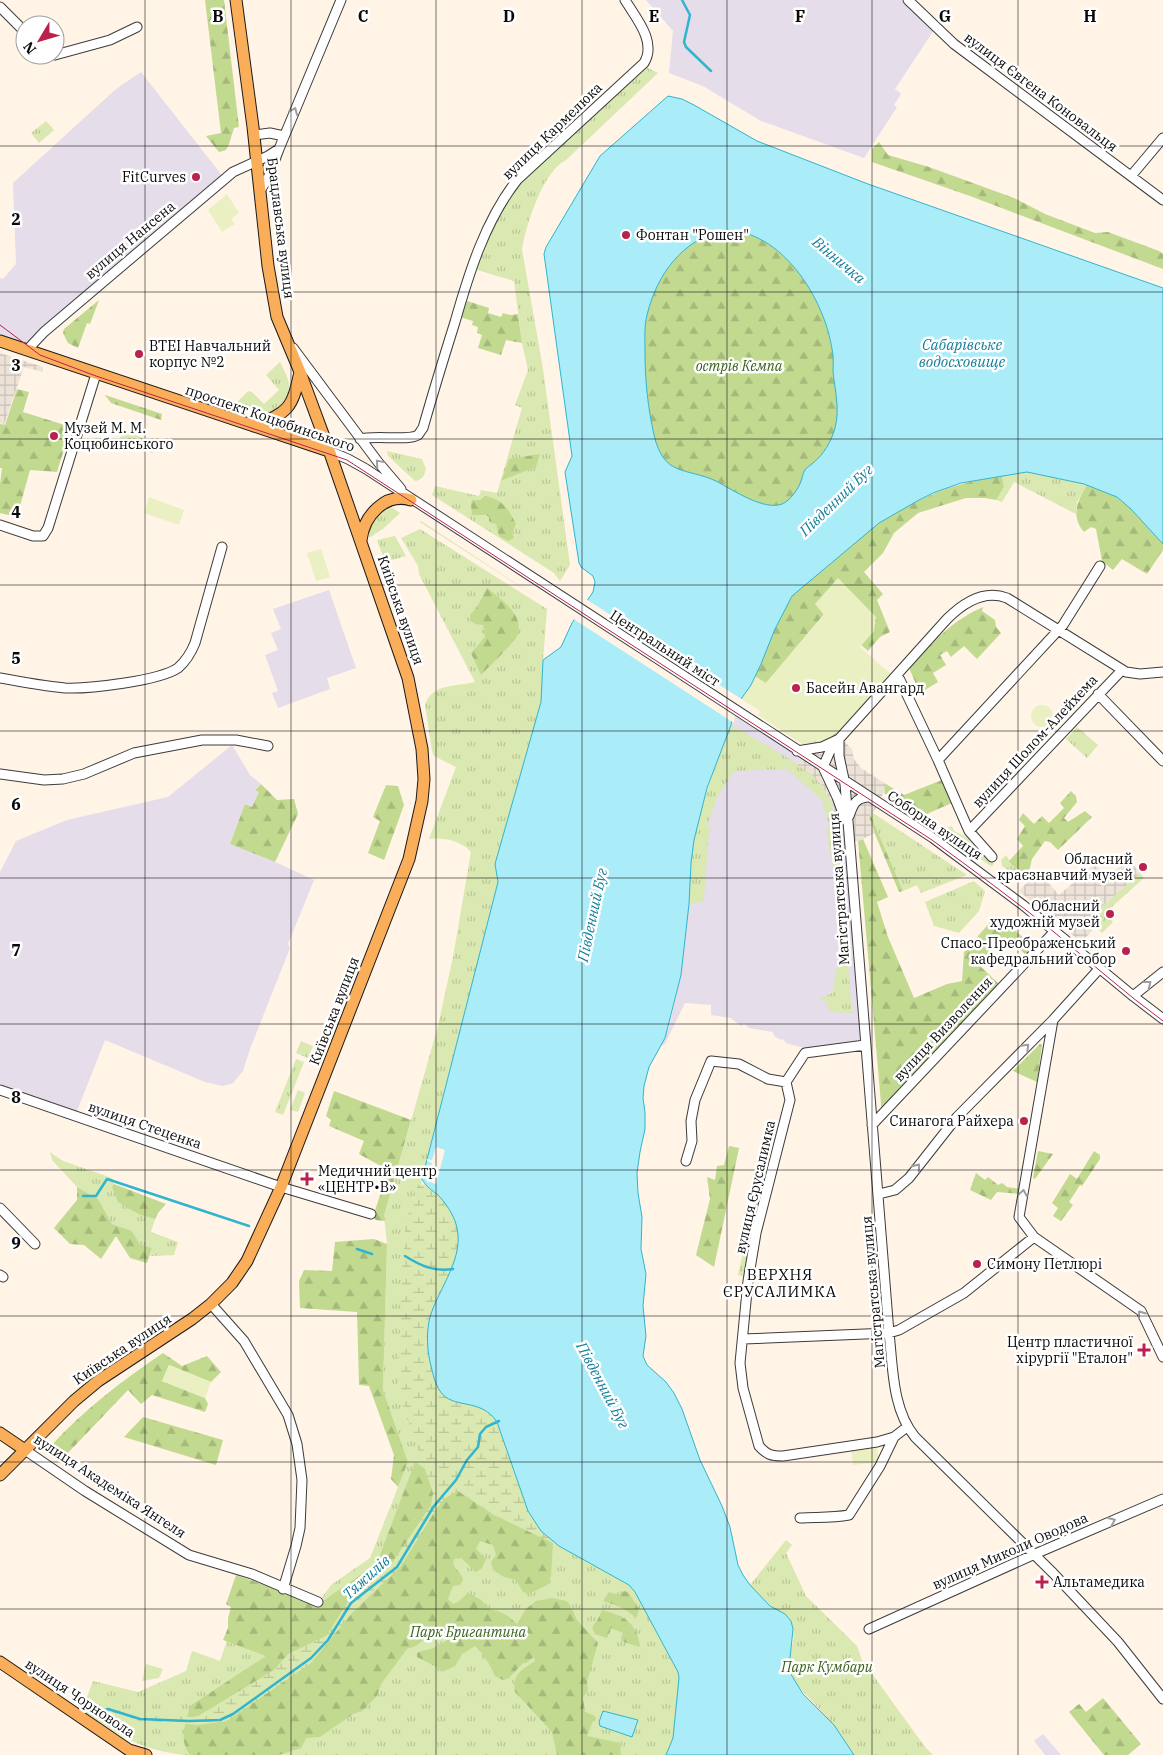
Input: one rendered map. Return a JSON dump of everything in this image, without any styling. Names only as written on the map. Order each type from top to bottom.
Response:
[{"type":"main road","name":"Брацлавська вулиця","points":[[236,0],[254,135],[268,266],[277,317],[300,372],[329,451]]},
{"type":"main road","name":"проспект Коцюбинського","points":[[0,341],[329,451]]},
{"type":"main road","points":[[254,426],[286,410],[296,393],[300,372]]},
{"type":"main road","name":"Київська вулиця","points":[[0,1475],[74,1401],[98,1381],[192,1319],[211,1304],[232,1283],[246,1261],[281,1187],[409,859],[422,801],[424,779],[422,749],[408,678],[329,451]]},
{"type":"main road","points":[[361,542],[366,522],[379,507],[396,498],[411,500]]},
{"type":"main road","name":"вулиця Академіка Янгеля","points":[[0,1433],[25,1450]]},
{"type":"main road","name":"вулиця Чорновола","points":[[0,1662],[126,1752],[146,1755]]},
{"type":"street","points":[[260,191],[268,178],[341,0]]},
{"type":"street","name":"вулиця Кармелюка","points":[[360,439],[368,437],[417,436],[423,428],[468,279],[479,249],[504,196],[517,180],[644,63],[648,57],[647,38],[625,0]]},
{"type":"street","name":"вулиця Євгена Коновальця","points":[[908,0],[954,44],[1163,200]]},
{"type":"street","points":[[0,6],[15,22]]},
{"type":"street","points":[[65,51],[110,40],[137,27]]},
{"type":"street","points":[[254,135],[270,133],[284,136]]},
{"type":"street","points":[[1131,176],[1163,138]]},
{"type":"street","name":"вулиця Нансена","points":[[28,349],[48,328],[233,172],[268,156],[279,148]]},
{"type":"street","points":[[287,340],[360,439],[411,500]]},
{"type":"street","points":[[0,525],[33,536],[43,536],[48,528],[96,374]]},
{"type":"street","name":"проспект Коцюбинського","points":[[329,451],[348,459],[561,597]]},
{"type":"street","points":[[0,678],[66,688],[93,687],[143,679],[166,674],[176,669],[185,662],[192,652],[222,547]]},
{"type":"street","points":[[938,760],[1058,630],[1100,566]]},
{"type":"street","points":[[847,822],[823,767],[830,751],[946,618],[965,604],[982,596],[997,595],[1007,598],[1122,670],[1131,674],[1163,672]]},
{"type":"street","name":"Центральний міст","points":[[561,597],[753,722]]},
{"type":"street","name":"вулиця Шолом-Алейхема","points":[[969,831],[1122,670]]},
{"type":"street","name":"Соборна вулиця","points":[[896,676],[900,680],[938,760],[969,831],[992,857]]},
{"type":"street","points":[[1098,694],[1163,761]]},
{"type":"street","name":"Соборна вулиця","points":[[753,722],[933,838],[983,874],[1055,930],[1099,969],[1163,1019]]},
{"type":"street","points":[[798,751],[822,746],[839,739]]},
{"type":"street","name":"Магістратська вулиця","points":[[839,739],[879,1194],[889,1332],[897,1400],[902,1416],[907,1427],[915,1437],[1035,1554],[1118,1642],[1163,1699]]},
{"type":"street","points":[[0,774],[44,780],[63,779],[84,774],[134,753],[202,740],[236,740],[268,746]]},
{"type":"street","points":[[847,822],[854,803],[860,798],[868,797]]},
{"type":"street","name":"вулиця Визволення","points":[[872,1125],[1055,930]]},
{"type":"street","points":[[879,1194],[895,1190],[902,1185],[956,1116],[1053,1020],[1099,969]]},
{"type":"street","points":[[1133,996],[1163,972]]},
{"type":"street","points":[[1053,1020],[1019,1217],[1034,1236],[1141,1311],[1163,1357]]},
{"type":"street","points":[[686,1161],[692,1141],[691,1121],[695,1100],[704,1074],[711,1061],[739,1064],[768,1079],[786,1082],[805,1053],[865,1045]]},
{"type":"street","name":"вулиця Єрусалимка","points":[[786,1082],[790,1100],[756,1233],[748,1280],[740,1363],[743,1388],[759,1446],[771,1456],[783,1456],[877,1442],[894,1437],[907,1427]]},
{"type":"street","name":"вулиця Стеценка","points":[[0,1090],[281,1187],[371,1214]]},
{"type":"street","points":[[0,1208],[35,1244]]},
{"type":"street","points":[[743,1339],[899,1330],[964,1293],[1034,1236]]},
{"type":"street","points":[[211,1304],[244,1341],[288,1415],[297,1444],[302,1480],[300,1528],[283,1589]]},
{"type":"street","points":[[800,1518],[824,1516],[831,1519],[849,1515],[880,1466],[894,1437]]},
{"type":"street","name":"вулиця Академіка Янгеля","points":[[25,1450],[93,1496],[189,1555],[252,1574],[283,1589],[318,1602]]},
{"type":"street","name":"вулиця Миколи Оводова","points":[[869,1628],[1163,1499]]},
{"type":"shaded area","points":[[646,0],[901,0],[934,30],[895,89],[901,94],[894,105],[897,107],[864,158],[761,121],[703,86],[669,73],[673,31]]},
{"type":"shaded area","points":[[141,72],[224,178],[26,349],[0,342],[0,278],[3,279],[16,264],[13,183],[116,89]]},
{"type":"shaded area","points":[[0,353],[43,367],[43,372],[24,367],[4,425],[0,423]]},
{"type":"shaded area","points":[[329,590],[356,668],[327,678],[330,689],[278,708],[272,693],[278,691],[265,655],[278,650],[271,633],[281,629],[273,609]]},
{"type":"shaded area","points":[[734,709],[831,774],[845,821],[865,1045],[807,1049],[786,1043],[783,1039],[781,1040],[774,1036],[773,1032],[749,1028],[744,1024],[741,1026],[731,1018],[711,1015],[711,1005],[685,1003],[665,1044],[661,1046],[669,1027],[681,975],[691,872]]},
{"type":"shaded area","points":[[835,733],[852,749],[854,759],[861,768],[886,784],[883,794],[869,817],[875,833],[858,841],[838,842],[832,802],[822,785],[810,773],[796,764],[810,741],[821,742],[830,738]]},
{"type":"shaded area","points":[[232,745],[250,775],[261,784],[255,789],[259,792],[252,807],[245,804],[230,844],[314,880],[288,944],[290,948],[243,1071],[233,1083],[223,1086],[205,1082],[105,1040],[77,1111],[0,1084],[0,872],[16,841],[67,820],[168,797]]},
{"type":"shaded area","points":[[1129,860],[1140,873],[1089,918],[1096,927],[1081,942],[1019,891],[1038,871],[1059,895],[1095,864],[1107,877]]},
{"type":"shaded area","points":[[1043,1734],[1061,1755],[1045,1755],[1034,1741]]},
{"type":"green space","points":[[205,0],[224,0],[239,127],[234,128],[226,150],[219,152],[206,136],[221,133]]},
{"type":"green space","points":[[646,67],[658,73],[550,175],[532,213],[522,249],[543,369],[570,565],[560,581],[554,573],[432,495],[435,486],[479,496],[481,490],[497,493],[522,408],[515,405],[528,370],[522,343],[514,281],[474,269],[494,225],[518,184]]},
{"type":"green space","points":[[46,121],[54,130],[39,143],[31,133]]},
{"type":"green space","points":[[879,142],[888,155],[929,167],[1014,198],[1045,214],[1095,233],[1108,232],[1159,251],[1163,254],[1163,269],[970,196],[872,162],[872,149]]},
{"type":"green space","points":[[227,194],[239,213],[231,219],[235,224],[222,232],[208,210]]},
{"type":"green space","name":"острів Кемпа","points":[[724,230],[745,233],[764,241],[782,254],[797,270],[810,289],[820,309],[832,349],[837,407],[834,433],[824,452],[805,470],[794,494],[782,504],[766,505],[716,481],[677,469],[664,458],[658,448],[654,435],[647,394],[645,363],[645,324],[651,300],[665,273],[684,250],[709,235]]},
{"type":"green space","points":[[99,300],[90,324],[87,323],[78,348],[68,343],[63,333],[64,329]]},
{"type":"green space","points":[[464,300],[489,308],[488,313],[501,317],[503,313],[510,315],[518,314],[522,343],[506,340],[501,355],[478,348],[482,335],[477,333],[478,327],[472,325],[473,321],[460,317]]},
{"type":"green space","points":[[280,362],[289,384],[287,395],[282,404],[273,411],[262,413],[236,403],[248,391],[252,392],[264,404],[279,390],[266,375]]},
{"type":"green space","points":[[17,389],[29,392],[23,412],[71,427],[57,472],[30,470],[17,517],[0,513],[2,468],[0,468],[0,424],[5,425]]},
{"type":"green space","points":[[105,395],[162,414],[161,420],[111,403]]},
{"type":"green space","points":[[129,433],[147,439],[153,453],[119,441],[120,437]]},
{"type":"green space","points":[[387,451],[422,459],[426,469],[423,477],[415,481],[388,456]]},
{"type":"green space","points":[[540,454],[536,467],[502,480],[509,459]]},
{"type":"green space","points":[[1027,472],[1087,485],[1077,502],[1076,514],[1014,482],[1002,502],[996,500],[1004,487],[1002,476]]},
{"type":"green space","points":[[1002,476],[1004,487],[996,500],[966,498],[918,513],[894,533],[883,553],[864,572],[883,594],[877,600],[890,632],[880,637],[868,651],[825,613],[766,683],[751,685],[777,622],[790,599],[798,590],[878,524],[895,513],[925,497],[950,488]]},
{"type":"green space","points":[[1087,485],[1117,497],[1131,509],[1163,544],[1163,550],[1147,574],[1122,559],[1113,570],[1102,561],[1096,529],[1091,527],[1084,532],[1077,520],[1078,502]]},
{"type":"green space","points":[[485,496],[501,502],[507,509],[516,524],[512,533],[514,538],[508,541],[499,536],[496,524],[489,522],[489,517],[486,515],[472,515],[472,500],[480,500]]},
{"type":"green space","points":[[149,497],[184,510],[179,525],[144,513]]},
{"type":"green space","points":[[388,505],[400,513],[383,529],[369,538],[368,530],[376,516]]},
{"type":"green space","points":[[421,521],[541,600],[420,522]]},
{"type":"green space","name":"Парк Бригантина","points":[[420,529],[547,609],[541,702],[495,864],[498,882],[422,1179],[411,1268],[553,1543],[629,1585],[635,1592],[678,1672],[679,1696],[675,1726],[672,1744],[666,1755],[184,1755],[155,1750],[132,1741],[82,1710],[93,1681],[138,1692],[186,1671],[192,1651],[220,1661],[231,1629],[248,1634],[263,1584],[318,1603],[331,1585],[370,1558],[408,1462],[383,1390],[387,1244],[384,1216],[438,1026],[453,957],[471,852],[463,845],[452,841],[429,839],[456,767],[434,756],[425,705],[428,698],[439,689],[475,682],[419,574],[418,566],[401,538]]},
{"type":"green space","points":[[395,536],[406,556],[385,562],[377,540]]},
{"type":"green space","points":[[321,549],[330,577],[316,581],[307,553]]},
{"type":"green space","points":[[838,578],[876,617],[874,631],[860,647],[892,675],[837,738],[809,746],[802,744],[758,715],[760,711],[741,699],[755,676],[766,683],[824,615],[815,604]]},
{"type":"green space","points":[[487,588],[510,608],[518,620],[519,627],[518,634],[512,643],[481,675],[471,653],[485,637],[483,625],[474,623],[470,615]]},
{"type":"green space","points":[[983,607],[982,611],[995,620],[996,627],[1001,633],[977,659],[964,646],[951,657],[947,651],[940,655],[946,665],[933,673],[938,682],[920,693],[909,668],[934,641],[952,626]]},
{"type":"green space","points":[[1042,705],[1050,708],[1053,716],[1050,724],[1042,727],[1034,724],[1031,716],[1034,708]]},
{"type":"green space","points":[[731,725],[806,770],[823,787],[830,800],[836,823],[852,1013],[831,1012],[827,1002],[819,999],[832,993],[843,935],[842,915],[826,829],[829,827],[826,811],[823,810],[823,801],[787,769],[734,771],[717,797],[707,827],[711,829],[708,840],[704,901],[689,904],[693,844],[706,792]]},
{"type":"green space","points":[[1077,727],[1098,745],[1087,758],[1066,739]]},
{"type":"green space","points":[[942,780],[952,803],[929,813],[924,819],[884,793],[886,784],[904,795]]},
{"type":"green space","points":[[261,784],[277,800],[294,799],[298,814],[275,862],[230,844],[245,804],[252,807],[259,792],[255,790]]},
{"type":"green space","points":[[386,785],[398,786],[404,805],[384,860],[368,853],[380,821],[373,817]]},
{"type":"green space","points":[[1071,791],[1076,796],[1077,802],[1064,818],[1068,822],[1085,811],[1092,817],[1058,850],[1050,842],[1045,841],[1032,859],[1029,872],[1024,874],[1009,861],[1023,846],[1017,839],[1025,826],[1019,820],[1023,813],[1034,824],[1042,816],[1049,823],[1064,808],[1060,803]]},
{"type":"green space","points":[[873,813],[967,875],[921,893],[917,885],[903,891],[871,816]]},
{"type":"green space","points":[[871,816],[903,891],[899,892],[868,817]]},
{"type":"green space","points":[[952,826],[954,831],[968,838],[972,845],[994,863],[992,867],[939,830]]},
{"type":"green space","points":[[863,839],[888,897],[877,902],[888,937],[914,998],[947,984],[962,981],[964,952],[992,920],[1001,918],[1037,950],[1030,958],[1005,937],[980,966],[1002,987],[882,1115],[858,841]]},
{"type":"green space","points":[[1006,855],[1013,866],[1024,874],[1022,878],[1019,878],[1002,866],[1001,860]]},
{"type":"green space","points":[[1140,873],[1144,878],[1105,913],[1113,922],[1102,933],[1089,918]]},
{"type":"green space","points":[[974,881],[985,891],[979,911],[959,933],[934,926],[925,902]]},
{"type":"green space","points":[[301,1041],[313,1046],[308,1058],[296,1053]]},
{"type":"green space","points":[[1040,1044],[1042,1045],[1037,1082],[1013,1071]]},
{"type":"green space","points":[[296,1059],[304,1062],[283,1115],[275,1112]]},
{"type":"green space","points":[[298,1090],[305,1093],[298,1112],[290,1110]]},
{"type":"green space","points":[[334,1091],[411,1120],[384,1216],[385,1221],[376,1220],[373,1217],[388,1170],[359,1154],[364,1141],[329,1126],[331,1120],[326,1116]]},
{"type":"green space","points":[[729,1146],[739,1148],[714,1267],[696,1255],[710,1199],[707,1177],[715,1180],[717,1166],[724,1165]]},
{"type":"green space","points":[[1038,1151],[1053,1154],[1035,1179],[1033,1178]]},
{"type":"green space","points":[[1094,1151],[1100,1155],[1100,1159],[1069,1202],[1073,1205],[1061,1221],[1053,1216],[1058,1208],[1052,1203],[1070,1174],[1077,1179]]},
{"type":"green space","points":[[50,1152],[63,1161],[112,1178],[113,1187],[140,1215],[155,1219],[151,1232],[178,1242],[174,1255],[150,1256],[152,1248],[140,1244],[132,1231],[112,1224],[98,1199],[77,1187],[52,1160]]},
{"type":"green space","points":[[774,1153],[746,1277],[738,1275],[765,1155]]},
{"type":"green space","points":[[976,1173],[985,1180],[988,1177],[998,1185],[1002,1183],[1007,1187],[1021,1189],[1020,1194],[997,1192],[991,1200],[970,1190]]},
{"type":"green space","points":[[448,1183],[504,1407],[541,1531],[559,1546],[495,1515],[458,1491],[447,1497],[437,1508],[401,1566],[353,1612],[311,1663],[227,1721],[198,1725],[137,1720],[114,1713],[101,1712],[103,1708],[107,1707],[130,1713],[198,1716],[274,1670],[288,1654],[326,1636],[348,1602],[390,1566],[431,1505],[433,1493],[398,1390],[402,1271],[406,1221],[418,1185]]},
{"type":"green space","points":[[114,1184],[166,1204],[155,1219],[140,1215],[118,1202],[112,1187]]},
{"type":"green space","points":[[77,1187],[98,1199],[112,1224],[132,1231],[140,1244],[152,1248],[147,1263],[130,1258],[116,1236],[101,1259],[84,1245],[70,1244],[54,1228],[77,1200]]},
{"type":"green space","points":[[374,1239],[387,1244],[383,1390],[408,1462],[398,1487],[391,1479],[394,1455],[369,1386],[359,1385],[357,1312],[300,1308],[299,1281],[304,1270],[332,1271],[335,1242]]},
{"type":"green space","points":[[163,1353],[182,1366],[207,1356],[221,1372],[211,1382],[169,1365],[162,1381],[205,1398],[208,1404],[205,1412],[152,1395],[141,1404],[128,1390],[66,1455],[52,1455],[50,1447],[89,1408]]},
{"type":"green space","points":[[169,1365],[211,1382],[205,1398],[162,1381]]},
{"type":"green space","points":[[143,1417],[223,1440],[216,1465],[124,1437]]},
{"type":"green space","points":[[877,1448],[879,1462],[853,1465],[851,1451]]},
{"type":"green space","points":[[415,1462],[494,1515],[553,1543],[551,1576],[547,1585],[529,1594],[523,1592],[516,1580],[504,1577],[493,1570],[491,1562],[496,1555],[493,1545],[480,1541],[476,1549],[486,1559],[482,1568],[476,1572],[460,1557],[454,1559],[454,1565],[463,1580],[460,1585],[453,1586],[448,1599],[453,1604],[468,1593],[481,1600],[491,1610],[508,1616],[517,1624],[526,1609],[536,1601],[552,1598],[566,1601],[577,1620],[598,1643],[587,1682],[588,1691],[583,1697],[585,1712],[595,1716],[587,1736],[620,1743],[621,1755],[557,1755],[552,1732],[515,1692],[515,1681],[519,1673],[535,1661],[534,1657],[523,1663],[509,1678],[503,1680],[495,1676],[475,1646],[462,1654],[455,1666],[444,1671],[417,1657],[417,1653],[438,1646],[451,1637],[452,1633],[449,1630],[434,1637],[427,1637],[416,1646],[407,1649],[381,1684],[377,1696],[362,1711],[353,1714],[320,1737],[306,1738],[301,1748],[279,1755],[190,1755],[184,1743],[184,1737],[190,1706],[266,1656],[223,1640],[228,1628],[231,1607],[226,1604],[236,1575],[319,1604],[377,1563]]},
{"type":"green space","name":"Парк Кумбари","points":[[786,1540],[792,1545],[786,1553],[806,1596],[857,1646],[862,1660],[925,1747],[933,1755],[854,1755],[834,1725],[796,1684],[790,1666],[793,1636],[791,1622],[767,1603],[750,1585]]},
{"type":"green space","points":[[624,1591],[628,1592],[639,1609],[636,1619],[626,1610],[603,1601],[609,1592],[619,1595]]},
{"type":"green space","points":[[602,1610],[628,1621],[636,1632],[640,1647],[624,1642],[621,1639],[623,1633],[611,1628],[607,1638],[595,1634],[592,1627]]},
{"type":"green space","points":[[146,1664],[163,1669],[159,1678],[142,1681]]},
{"type":"green space","points":[[1103,1698],[1141,1744],[1128,1755],[1104,1755],[1069,1712],[1079,1704],[1086,1712]]},
{"type":"water","name":"Сабарівське водосховище","points":[[668,96],[682,99],[757,141],[868,184],[1163,288],[1163,544],[1131,509],[1117,497],[1084,484],[1027,472],[961,483],[933,493],[879,523],[792,596],[775,629],[751,685],[734,709],[731,725],[707,788],[694,840],[681,975],[665,1038],[649,1067],[644,1086],[645,1129],[637,1173],[642,1217],[641,1249],[646,1274],[643,1306],[646,1336],[643,1356],[647,1365],[666,1382],[682,1409],[700,1460],[730,1527],[738,1565],[743,1575],[770,1606],[785,1614],[791,1621],[793,1629],[789,1668],[792,1676],[803,1694],[834,1725],[854,1755],[666,1755],[673,1738],[678,1672],[635,1592],[629,1585],[559,1546],[541,1531],[528,1511],[497,1422],[483,1409],[445,1397],[435,1382],[429,1354],[428,1335],[430,1317],[455,1260],[458,1236],[456,1224],[448,1208],[422,1179],[498,882],[495,864],[541,702],[543,660],[561,647],[572,623],[593,592],[595,582],[593,576],[581,567],[579,563],[565,472],[572,456],[544,254],[546,247],[600,156]],"holes":[[[724,230],[745,233],[764,241],[782,254],[797,270],[810,289],[820,309],[833,355],[837,407],[833,433],[824,452],[804,471],[800,484],[794,494],[782,504],[775,505],[766,505],[758,502],[716,481],[677,469],[670,464],[658,448],[647,394],[645,363],[646,320],[657,286],[674,261],[684,250],[696,242]]]},
{"type":"water","points":[[603,1711],[638,1720],[632,1737],[600,1726],[599,1722]]},
{"type":"pier","points":[[586,599],[743,700],[736,710],[734,723],[572,618]]},
{"type":"pier","points":[[436,1147],[445,1150],[436,1184],[427,1181],[432,1163],[427,1161],[427,1159],[432,1160]]},
{"type":"waterway","name":"Вінничка","points":[[682,0],[690,15],[684,42],[686,47],[711,71]]},
{"type":"waterway","points":[[83,1196],[96,1196],[107,1179],[249,1226]]},
{"type":"waterway","points":[[357,1249],[372,1254]]},
{"type":"waterway","points":[[405,1256],[428,1267],[440,1270],[453,1269]]},
{"type":"waterway","name":"Тяжилів","points":[[101,1712],[108,1709],[140,1719],[220,1720],[233,1714],[311,1658],[328,1640],[351,1603],[397,1567],[434,1506],[456,1480],[467,1460],[478,1447],[480,1434],[486,1427],[499,1421]]},
{"type":"tram line","points":[[0,325],[40,355],[96,376],[347,460],[932,840],[1039,920],[1163,1021]]},
{"type":"place","name":"FitCurves","points":[[196,177]]},
{"type":"place","name":"Фонтан \"Рошен\"","points":[[626,235]]},
{"type":"place","name":"ВТЕІ Навчальний корпус №2","points":[[139,354]]},
{"type":"place","name":"Музей М. М. Коцюбинського","points":[[54,436]]},
{"type":"place","name":"Басейн Авангард","points":[[796,688]]},
{"type":"place","name":"Обласний краєзнавчий музей","points":[[1143,867]]},
{"type":"place","name":"Обласний художній музей","points":[[1110,914]]},
{"type":"place","name":"Спасо-Преображенський кафедральний собор","points":[[1126,951]]},
{"type":"place","name":"Синагога Райхера","points":[[1024,1121]]},
{"type":"place","name":"Медичний центр «ЦЕНТР•В»","points":[[307,1179]]},
{"type":"place","name":"Симону Петлюрі","points":[[977,1264]]},
{"type":"place","name":"Центр пластичної хірургії \"Еталон\"","points":[[1144,1350]]},
{"type":"place","name":"Альтамедика","points":[[1042,1582]]},
{"type":"district","name":"ВЕРХНЯ ЄРУСАЛИМКА","points":[[780,1282]]},
{"type":"water label","name":"Південний Буг","points":[[836,500]]},
{"type":"water label","name":"Південний Буг","points":[[592,915]]},
{"type":"water label","name":"Південний Буг","points":[[603,1385]]}]
